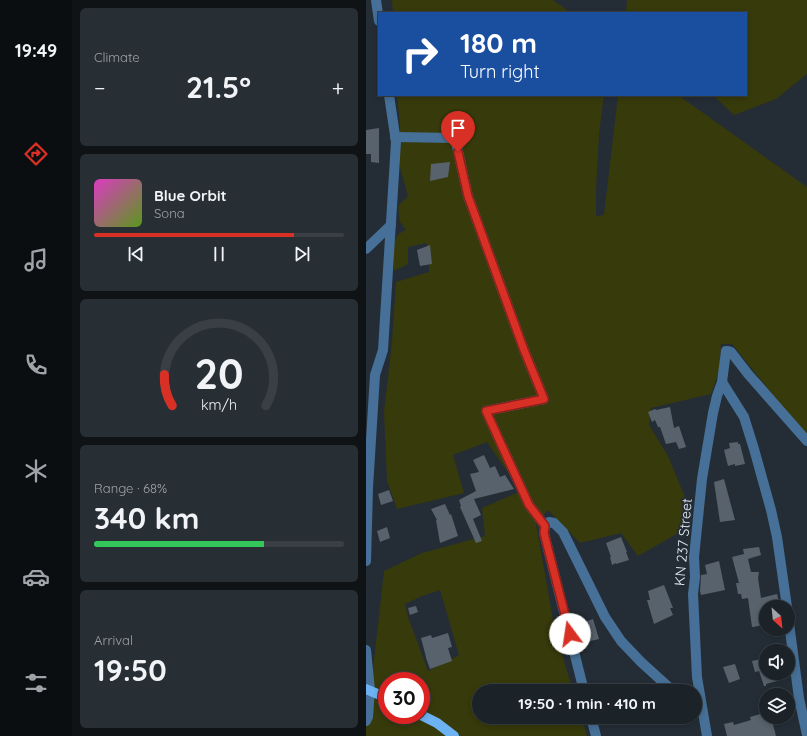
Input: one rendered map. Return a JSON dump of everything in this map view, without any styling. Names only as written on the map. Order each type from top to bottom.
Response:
[{"type":"main road","points":[[368,690],[378,694]]},
{"type":"main road","points":[[430,720],[454,736]]},
{"type":"street","points":[[376,0],[378,14]]},
{"type":"street","points":[[366,561],[367,488],[375,375],[383,350],[395,149],[395,138],[389,96]]},
{"type":"street","points":[[395,138],[455,138],[468,196],[524,350],[544,399],[486,411],[529,505],[545,526]]},
{"type":"street","points":[[366,249],[391,225]]},
{"type":"street","name":"KN 237 Street","points":[[708,736],[697,677],[693,594],[695,577],[694,557],[702,478],[713,413],[722,382],[726,351],[731,352],[748,374],[807,441]]},
{"type":"street","points":[[722,382],[744,417],[754,449],[777,537],[786,600]]},
{"type":"street","points":[[582,684],[544,533],[545,526],[549,522],[554,523],[563,532],[605,617],[621,641],[665,684]]},
{"type":"street","points":[[791,636],[799,698],[807,735]]},
{"type":"street","points":[[366,650],[368,690],[368,717],[366,721]]},
{"type":"street","points":[[593,724],[596,736]]},
{"type":"green space","points":[[392,0],[553,0],[570,12],[393,12]]},
{"type":"green space","points":[[627,0],[807,0],[807,74],[776,99],[734,115],[714,96],[747,96],[747,12],[626,11]]},
{"type":"green space","points":[[397,96],[604,96],[599,134],[596,216],[604,215],[618,96],[679,96],[807,187],[807,437],[732,344],[721,344],[719,371],[711,394],[651,408],[649,425],[668,456],[685,497],[687,528],[638,556],[621,533],[580,543],[548,510],[536,524],[555,631],[571,684],[472,684],[472,724],[583,724],[587,736],[366,736],[366,703],[369,705],[384,571],[422,553],[485,536],[482,508],[521,491],[487,442],[453,455],[464,493],[397,509],[387,481],[384,411],[392,342],[396,282],[429,272],[429,251],[426,243],[408,247],[408,264],[394,271],[394,243],[398,234],[406,230],[400,222],[398,206],[408,196],[399,164],[400,125]],"holes":[[[440,590],[459,655],[428,671],[408,617],[405,604]]]},
{"type":"building","points":[[379,128],[379,163],[371,162],[371,154],[366,154],[366,130]]},
{"type":"building","points":[[450,162],[448,177],[430,181],[431,164]]},
{"type":"building","points":[[430,245],[432,264],[420,266],[417,250]]},
{"type":"building","points":[[670,407],[674,428],[679,426],[686,447],[679,449],[676,442],[666,444],[660,427],[658,427],[655,420],[652,422],[648,412],[655,409]]},
{"type":"building","points":[[738,442],[738,444],[740,444],[745,464],[728,466],[724,450],[730,448],[729,443]]},
{"type":"building","points":[[484,455],[490,468],[495,466],[500,477],[505,475],[514,489],[474,499],[481,515],[473,519],[482,541],[476,543],[460,507],[459,500],[476,491],[470,474],[479,472],[473,460]]},
{"type":"building","points":[[724,479],[735,520],[720,522],[714,482]]},
{"type":"building","points":[[389,490],[393,501],[381,505],[378,494]]},
{"type":"building","points":[[445,504],[450,515],[451,514],[458,536],[440,543],[437,520],[431,509]]},
{"type":"building","points":[[387,527],[390,538],[380,542],[377,531]]},
{"type":"building","points":[[621,537],[629,560],[612,565],[606,543]]},
{"type":"building","points":[[759,547],[761,555],[748,559],[751,572],[759,572],[758,578],[761,598],[777,594],[778,600],[759,600],[759,626],[752,627],[748,598],[742,599],[741,594],[738,594],[736,583],[739,583],[732,557],[744,554],[743,549]]},
{"type":"building","points":[[719,561],[725,590],[701,595],[701,575],[707,574],[705,565]]},
{"type":"building","points":[[664,585],[673,608],[670,608],[673,615],[654,624],[647,600],[650,600],[648,591]]},
{"type":"building","points":[[416,606],[418,612],[410,615],[408,608]]},
{"type":"building","points":[[593,619],[599,639],[586,642],[580,624]]},
{"type":"building","points":[[448,633],[452,647],[448,648],[452,661],[430,669],[421,638],[431,635],[432,638]]},
{"type":"building","points":[[759,660],[759,671],[755,672],[752,661]]},
{"type":"building","points":[[735,664],[740,679],[729,683],[723,667]]},
{"type":"building","points":[[762,680],[777,680],[777,681],[764,686]]},
{"type":"building","points":[[759,714],[759,724],[773,724],[776,736],[727,736],[724,724],[733,722],[734,725],[751,720],[750,717]]},
{"type":"route","points":[[458,152],[468,196],[524,350],[544,399],[486,411],[529,505],[545,526],[544,533],[570,634]]}]
